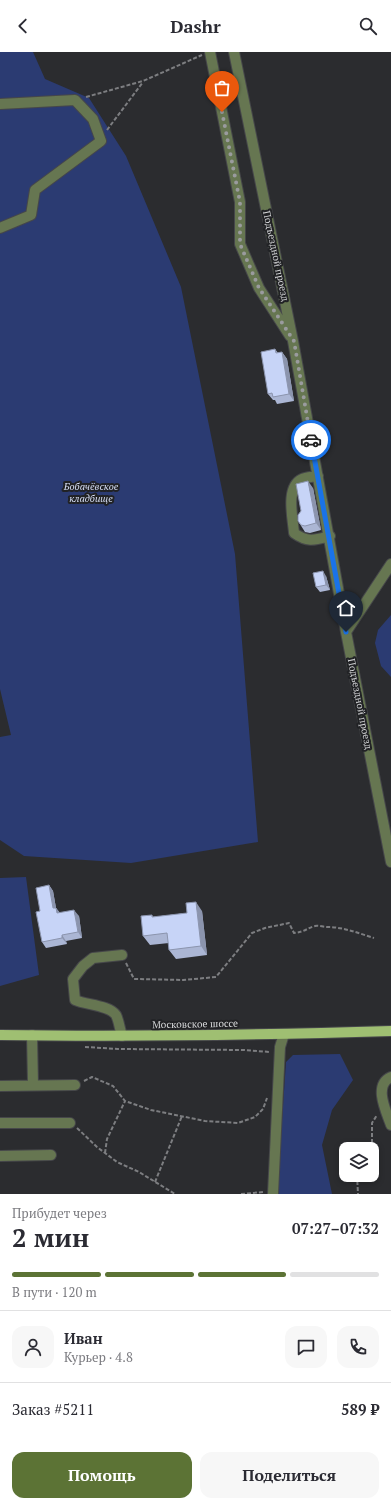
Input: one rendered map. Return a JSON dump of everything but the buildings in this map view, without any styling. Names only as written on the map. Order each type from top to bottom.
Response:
[{"type":"main road","name":"Московское шоссе","points":[[0,1035],[122,1036],[309,1034],[391,1031]]},
{"type":"street","name":"Подъездной проезд","points":[[234,52],[294,341],[346,632],[391,862]]},
{"type":"street","points":[[208,53],[240,202],[240,244],[259,288],[294,341]]},
{"type":"street","points":[[0,104],[75,100],[93,119],[101,141],[35,190],[31,215],[0,228]]},
{"type":"street","points":[[318,476],[301,480],[294,486],[291,497],[294,533],[300,537],[310,540],[330,536]]},
{"type":"street","points":[[346,632],[391,564]]},
{"type":"street","points":[[122,955],[93,958],[83,966],[73,979],[75,1000],[108,1009],[116,1015],[122,1036]]},
{"type":"street","points":[[273,1192],[280,1047],[284,1034]]},
{"type":"street","points":[[32,1035],[32,1085]]},
{"type":"street","points":[[391,1077],[382,1085],[382,1100],[391,1125]]},
{"type":"street","points":[[0,1086],[76,1085]]},
{"type":"street","points":[[0,1124],[70,1122]]},
{"type":"street","points":[[0,1156],[51,1155]]},
{"type":"path","points":[[75,100],[144,81],[179,66],[186,61],[208,53]]},
{"type":"path","points":[[100,138],[144,81]]},
{"type":"path","points":[[122,955],[134,979],[183,980],[216,977],[252,933],[265,928],[289,923],[294,933],[303,933],[315,926],[333,926],[374,938]]},
{"type":"path","points":[[79,1046],[118,1049],[268,1052],[274,1054],[279,1066]]},
{"type":"path","points":[[76,1085],[92,1077],[113,1086],[125,1101],[151,1110],[205,1121],[238,1123],[255,1117],[263,1110],[269,1092]]},
{"type":"path","points":[[372,1142],[372,1123],[377,1116],[382,1100]]},
{"type":"path","points":[[104,1152],[107,1139],[125,1101]]},
{"type":"path","points":[[155,1182],[182,1116]]},
{"type":"path","points":[[70,1122],[117,1162],[175,1194]]},
{"type":"path","points":[[357,1182],[358,1194]]},
{"type":"path","points":[[240,1194],[273,1192]]},
{"type":"green space","name":"Бобачёвское кладбище","points":[[0,52],[33,52],[45,79],[89,98],[126,156],[181,287],[235,554],[258,842],[131,863],[24,856],[0,840],[0,737],[11,735],[0,689]]},
{"type":"green space","points":[[391,615],[391,677],[381,666],[375,643],[378,630]]},
{"type":"green space","points":[[26,877],[39,975],[0,986],[0,878]]},
{"type":"green space","points":[[340,1054],[353,1080],[332,1110],[322,1145],[332,1194],[277,1194],[286,1062],[293,1055]]},
{"type":"way so far","points":[[222,112],[240,202],[240,244],[259,288],[294,341],[311,440]]},
{"type":"route","points":[[311,440],[330,536],[346,632]]}]
